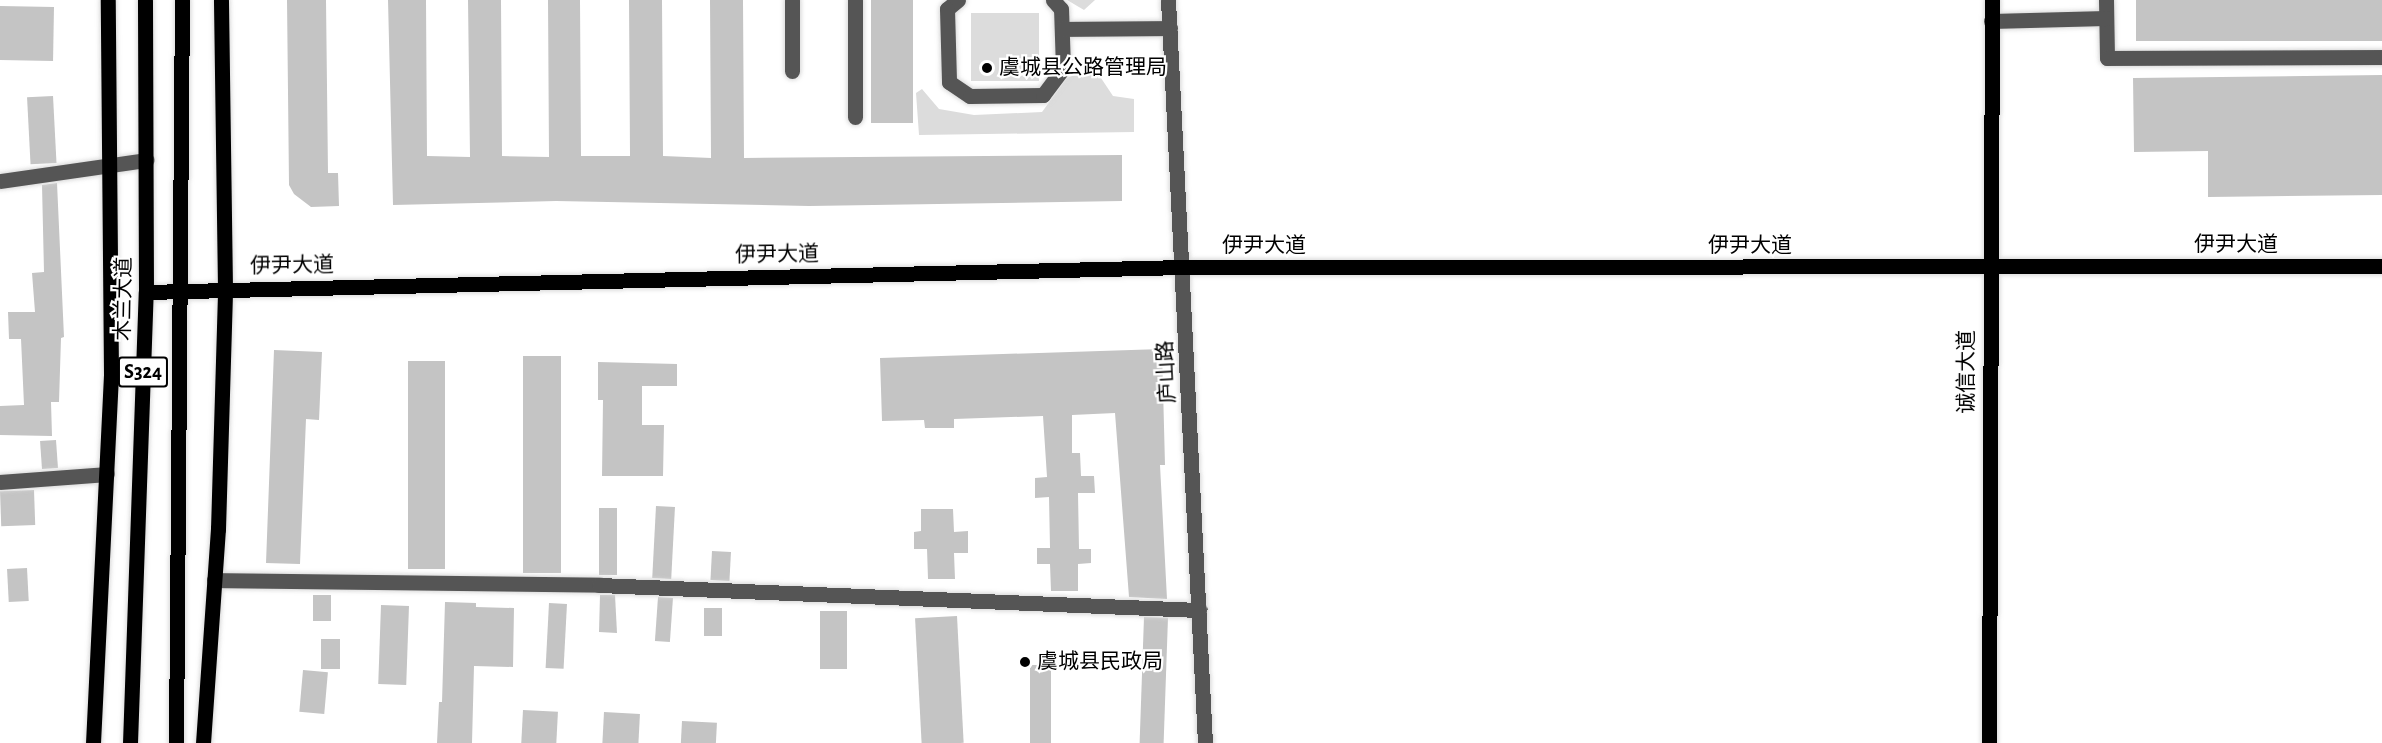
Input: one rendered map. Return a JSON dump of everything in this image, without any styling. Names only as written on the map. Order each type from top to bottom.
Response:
[{"type":"main road","points":[[93,743],[112,302],[108,0]]},
{"type":"main road","name":"木兰大道","points":[[130,743],[146,292],[145,0]]},
{"type":"main road","name":"S324","points":[[176,743],[183,289],[182,0]]},
{"type":"main road","points":[[203,743],[214,580],[225,288],[221,0]]},
{"type":"main road","name":"诚信大道","points":[[1989,743],[1988,268],[1992,0]]},
{"type":"main road","name":"伊尹大道","points":[[146,292],[183,289],[1184,267],[2382,266]]},
{"type":"street","points":[[792,0],[792,71]]},
{"type":"street","points":[[855,0],[855,117]]},
{"type":"street","points":[[958,0],[947,9],[949,82],[970,96],[1043,95],[1063,68],[1061,9],[1053,0]]},
{"type":"street","name":"庐山路","points":[[1168,0],[1184,267],[1205,743]]},
{"type":"street","points":[[2106,0],[2107,58],[2382,57]]},
{"type":"street","points":[[1992,21],[2106,18]]},
{"type":"street","points":[[1062,30],[1170,27]]},
{"type":"street","points":[[0,181],[146,160]]},
{"type":"street","points":[[0,482],[106,474]]},
{"type":"street","points":[[214,580],[599,585],[1199,610]]},
{"type":"shaded area","points":[[1067,0],[1095,0],[1084,10]]},
{"type":"shaded area","points":[[971,13],[1039,13],[1039,81],[971,81]]},
{"type":"shaded area","points":[[1085,71],[1101,78],[1113,96],[1134,99],[1134,132],[919,135],[916,93],[922,89],[939,109],[974,115],[1042,112],[1067,78]]},
{"type":"building","points":[[287,0],[326,0],[328,173],[338,173],[339,206],[311,207],[294,194],[289,185]]},
{"type":"building","points":[[388,0],[426,0],[427,156],[470,157],[468,0],[501,0],[502,156],[549,157],[548,0],[580,0],[581,156],[630,156],[629,0],[662,0],[663,156],[711,158],[710,0],[743,0],[744,158],[1122,155],[1122,201],[809,206],[556,201],[393,205]]},
{"type":"building","points":[[871,0],[913,0],[913,123],[871,123]]},
{"type":"building","points":[[2136,0],[2382,0],[2382,41],[2136,41]]},
{"type":"building","points":[[0,6],[54,7],[53,61],[0,60]]},
{"type":"building","points":[[2382,75],[2382,195],[2208,197],[2208,151],[2134,152],[2133,78]]},
{"type":"building","points":[[53,96],[57,163],[31,164],[27,97]]},
{"type":"building","points":[[57,183],[64,337],[61,338],[59,402],[51,402],[52,436],[0,435],[0,406],[24,405],[21,339],[9,339],[8,312],[35,312],[32,273],[44,272],[42,185]]},
{"type":"building","points":[[1162,349],[1165,465],[1160,465],[1167,599],[1129,597],[1115,413],[1072,415],[1072,453],[1080,453],[1081,476],[1094,476],[1095,493],[1078,493],[1079,549],[1091,549],[1091,563],[1078,564],[1078,591],[1051,591],[1050,564],[1037,564],[1037,548],[1050,548],[1049,497],[1035,498],[1035,478],[1047,477],[1043,416],[954,419],[954,428],[925,428],[924,420],[882,421],[880,358]]},
{"type":"building","points":[[274,350],[322,352],[319,420],[306,419],[300,564],[266,563]]},
{"type":"building","points":[[523,356],[561,356],[561,573],[523,573]]},
{"type":"building","points":[[408,361],[445,361],[445,569],[408,569]]},
{"type":"building","points":[[598,362],[677,364],[677,386],[642,386],[642,425],[664,425],[663,476],[602,476],[603,400],[598,400]]},
{"type":"building","points":[[56,440],[58,468],[42,469],[40,441]]},
{"type":"building","points":[[34,490],[35,525],[1,526],[0,491]]},
{"type":"building","points":[[656,506],[675,507],[671,579],[652,578]]},
{"type":"building","points":[[599,508],[617,508],[617,575],[599,575]]},
{"type":"building","points":[[921,509],[953,509],[954,532],[968,531],[968,553],[954,553],[955,579],[928,579],[927,549],[914,549],[914,532],[921,531]]},
{"type":"building","points":[[712,551],[731,552],[729,581],[710,580]]},
{"type":"building","points":[[27,568],[29,601],[9,602],[7,569]]},
{"type":"building","points":[[313,595],[331,595],[331,621],[313,621]]},
{"type":"building","points":[[600,595],[615,595],[617,633],[599,632]]},
{"type":"building","points":[[658,597],[673,598],[670,642],[655,641]]},
{"type":"building","points":[[445,602],[476,603],[476,607],[514,608],[513,667],[474,666],[472,743],[437,743],[439,702],[442,702]]},
{"type":"building","points":[[549,603],[567,604],[564,669],[546,668]]},
{"type":"building","points":[[381,605],[409,606],[406,685],[378,684]]},
{"type":"building","points":[[704,608],[722,608],[722,636],[704,636]]},
{"type":"building","points":[[820,611],[847,611],[847,669],[820,669]]},
{"type":"building","points":[[957,616],[964,743],[922,743],[915,618]]},
{"type":"building","points":[[1144,617],[1168,618],[1164,743],[1140,743]]},
{"type":"building","points":[[321,639],[340,639],[340,669],[321,669]]},
{"type":"building","points":[[1030,665],[1051,665],[1051,743],[1030,743]]},
{"type":"building","points":[[303,670],[328,672],[324,714],[299,712]]},
{"type":"building","points":[[523,710],[558,712],[556,743],[521,743]]},
{"type":"building","points":[[604,712],[640,714],[638,743],[602,743]]},
{"type":"building","points":[[682,721],[717,723],[716,743],[681,743]]},
{"type":"place","name":"虞城县公路管理局","points":[[987,68]]},
{"type":"place","name":"虞城县民政局","points":[[1025,662]]}]
